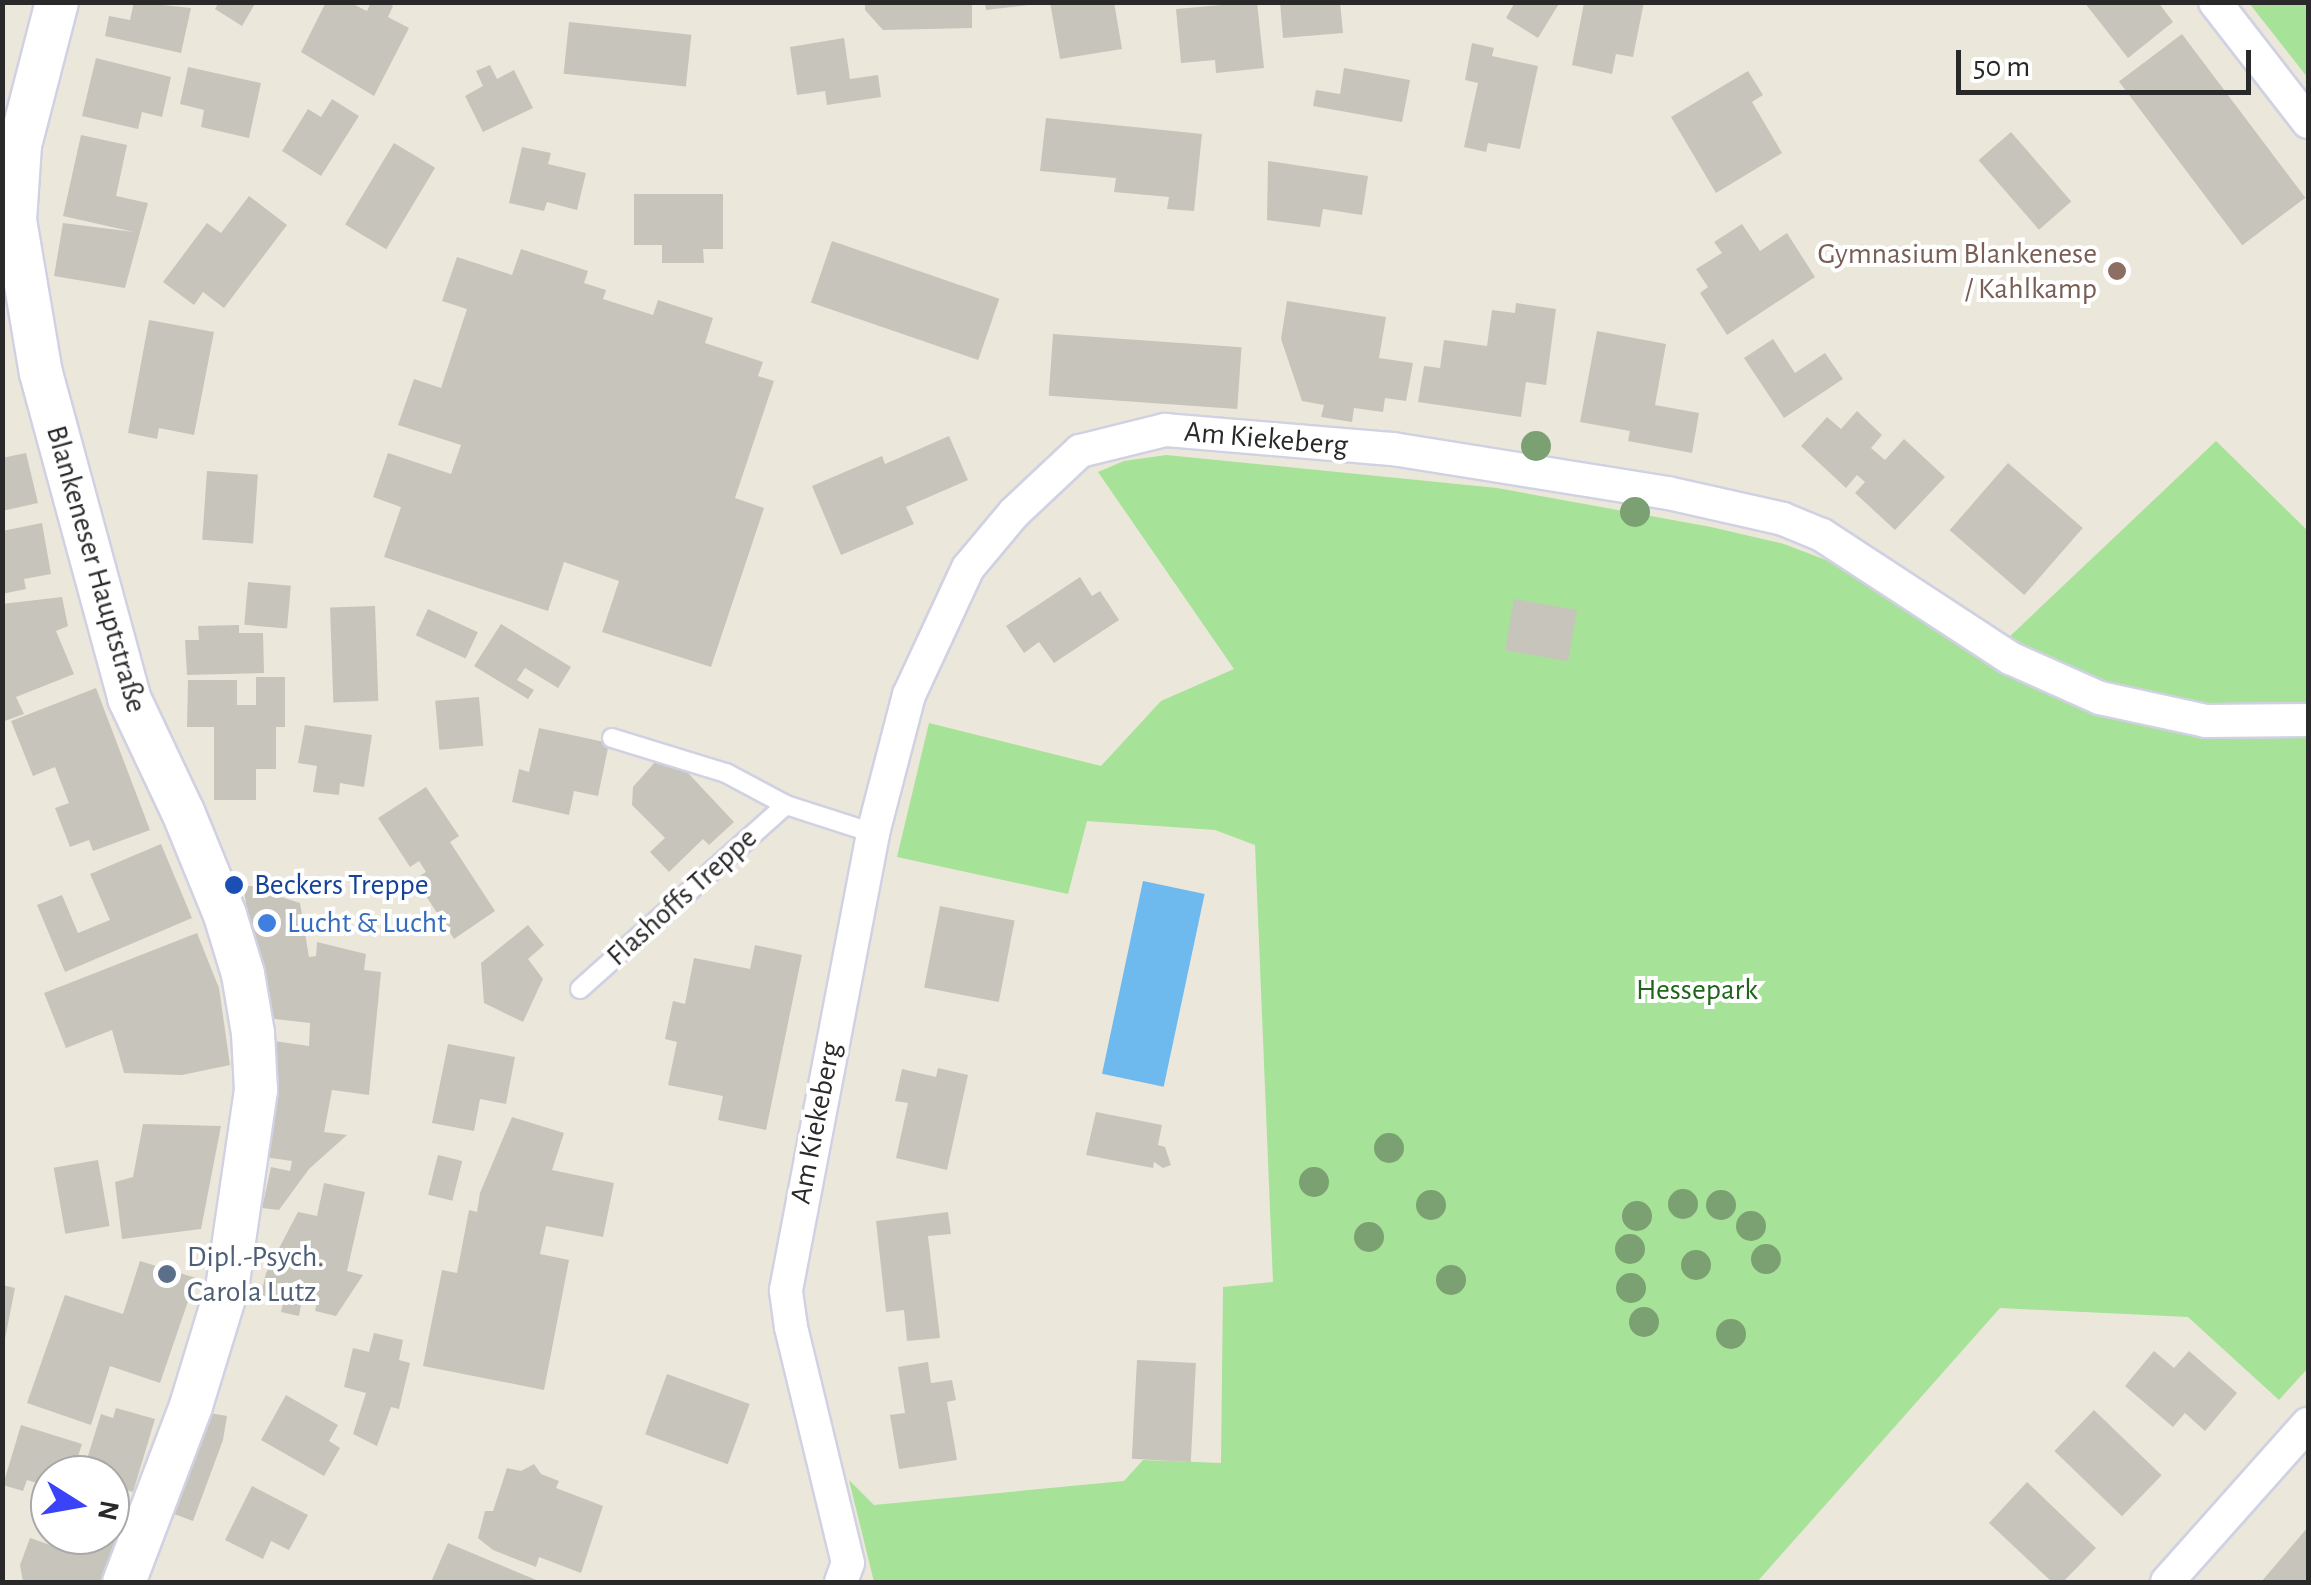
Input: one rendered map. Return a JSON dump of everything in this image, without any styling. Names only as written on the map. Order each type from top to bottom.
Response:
[{"type":"street","name":"Blankeneser Hauptstraße","points":[[57,2],[20,145],[16,220],[41,373],[128,698],[225,915],[243,974],[254,1033],[256,1090],[227,1288],[191,1406],[124,1582]]},
{"type":"street","points":[[2215,2],[2308,122]]},
{"type":"street","name":"Am Kiekeberg","points":[[841,1582],[848,1563],[790,1327],[786,1290],[873,833],[910,694],[968,568],[1014,514],[1080,451],[1165,430],[1393,449],[1668,493],[1784,520],[1843,546],[2010,658],[2100,698],[2206,721],[2308,720]]},
{"type":"street","points":[[2167,1582],[2308,1424]]},
{"type":"lane","name":"Flashoffs Treppe","points":[[612,738],[726,772],[786,805],[873,833]]},
{"type":"lane","name":"Flashoffs Treppe","points":[[580,990],[786,805]]},
{"type":"green space","points":[[2249,3],[2308,3],[2308,78]]},
{"type":"green space","name":"Hessepark","points":[[2216,441],[2308,531],[2308,1368],[2279,1400],[2188,1317],[2000,1308],[1757,1582],[874,1582],[849,1480],[874,1505],[1124,1481],[1143,1460],[1221,1463],[1223,1287],[1273,1282],[1255,845],[1215,830],[1087,821],[1068,894],[897,857],[929,723],[1101,766],[1161,701],[1234,669],[1098,472],[1124,461],[1166,455],[1497,488],[1711,527],[1784,544],[1826,560],[1987,658]]},
{"type":"water","points":[[1143,881],[1205,894],[1164,1087],[1102,1074]]},
{"type":"building","points":[[134,2],[191,8],[181,53],[105,36],[109,16],[130,20]]},
{"type":"building","points":[[219,2],[256,2],[242,26],[215,9]]},
{"type":"building","points":[[326,2],[349,2],[367,11],[371,2],[386,2],[393,6],[388,17],[409,28],[374,96],[301,52]]},
{"type":"building","points":[[865,2],[972,2],[972,28],[883,30],[865,10]]},
{"type":"building","points":[[985,2],[1028,2],[1028,5],[986,10]]},
{"type":"building","points":[[1050,2],[1114,2],[1122,49],[1060,59]]},
{"type":"building","points":[[1257,2],[1264,68],[1216,73],[1215,60],[1181,63],[1176,9]]},
{"type":"building","points":[[1280,2],[1340,2],[1343,33],[1283,38]]},
{"type":"building","points":[[1515,2],[1560,2],[1538,38],[1506,18]]},
{"type":"building","points":[[1644,2],[1633,57],[1616,54],[1612,74],[1572,65],[1584,3]]},
{"type":"building","points":[[2084,2],[2158,2],[2173,22],[2128,58]]},
{"type":"building","points":[[569,22],[691,35],[686,87],[564,74]]},
{"type":"building","points":[[2182,34],[2305,198],[2242,245],[2119,82]]},
{"type":"building","points":[[844,38],[850,79],[878,75],[881,97],[827,105],[825,91],[797,95],[790,47]]},
{"type":"building","points":[[1472,43],[1494,48],[1492,56],[1538,66],[1520,149],[1488,143],[1486,152],[1464,147],[1478,83],[1465,80]]},
{"type":"building","points":[[96,58],[171,77],[162,117],[142,112],[138,129],[82,116]]},
{"type":"building","points":[[490,65],[497,79],[514,70],[533,108],[483,132],[465,96],[483,86],[476,71]]},
{"type":"building","points":[[188,67],[261,83],[249,138],[201,127],[204,110],[180,104]]},
{"type":"building","points":[[1344,68],[1410,80],[1402,122],[1313,106],[1316,90],[1340,94]]},
{"type":"building","points":[[1748,71],[1763,95],[1752,102],[1782,153],[1716,193],[1671,117]]},
{"type":"building","points":[[332,99],[359,116],[321,176],[282,151],[308,109],[321,117]]},
{"type":"building","points":[[1046,118],[1202,134],[1194,211],[1167,209],[1169,197],[1114,192],[1116,178],[1040,171]]},
{"type":"building","points":[[2011,132],[2071,201],[2039,230],[1979,160]]},
{"type":"building","points":[[81,135],[127,145],[116,196],[148,203],[125,288],[54,276],[63,223],[134,232],[63,216]]},
{"type":"building","points":[[394,143],[435,168],[386,249],[345,224]]},
{"type":"building","points":[[522,147],[551,153],[548,164],[586,173],[577,210],[547,202],[544,211],[509,203]]},
{"type":"building","points":[[1268,161],[1368,176],[1362,215],[1323,209],[1320,227],[1267,220]]},
{"type":"building","points":[[634,194],[723,194],[723,249],[703,249],[704,263],[662,263],[662,245],[634,245]]},
{"type":"building","points":[[249,196],[287,225],[224,308],[203,292],[194,305],[163,282],[207,223],[221,233]]},
{"type":"building","points":[[1742,224],[1760,251],[1787,233],[1815,277],[1727,335],[1700,293],[1708,287],[1696,269],[1722,253],[1714,242]]},
{"type":"building","points":[[832,241],[999,299],[978,360],[811,302]]},
{"type":"building","points":[[521,249],[588,271],[584,283],[606,290],[603,299],[653,315],[658,300],[713,318],[705,343],[763,362],[758,376],[774,381],[735,498],[764,508],[711,667],[602,632],[619,581],[564,562],[548,611],[384,557],[401,507],[373,497],[388,453],[451,474],[461,445],[398,425],[414,379],[441,388],[467,309],[442,301],[457,257],[512,275]]},
{"type":"building","points":[[1287,301],[1386,317],[1379,358],[1413,363],[1406,401],[1385,398],[1383,412],[1354,408],[1352,422],[1321,417],[1324,405],[1302,401],[1281,339]]},
{"type":"building","points":[[1516,303],[1556,309],[1546,385],[1526,382],[1521,417],[1418,402],[1424,366],[1440,368],[1444,340],[1487,346],[1492,310],[1515,313]]},
{"type":"building","points":[[149,320],[214,332],[194,435],[159,428],[157,439],[128,433]]},
{"type":"building","points":[[1597,331],[1666,344],[1655,405],[1699,413],[1692,453],[1628,441],[1630,431],[1580,422]]},
{"type":"building","points":[[1053,334],[1242,347],[1237,409],[1049,396]]},
{"type":"building","points":[[1773,339],[1795,373],[1825,353],[1843,379],[1784,418],[1744,358]]},
{"type":"building","points":[[1857,411],[1882,435],[1871,448],[1885,460],[1904,439],[1945,477],[1895,530],[1855,493],[1865,482],[1857,475],[1846,488],[1801,446],[1827,417],[1841,429]]},
{"type":"building","points":[[949,436],[968,480],[906,507],[914,524],[841,555],[812,486],[882,456],[885,464]]},
{"type":"building","points":[[26,453],[38,503],[2,511],[2,458]]},
{"type":"building","points":[[2008,463],[2083,528],[2024,595],[1950,530]]},
{"type":"building","points":[[207,471],[258,475],[253,543],[202,540]]},
{"type":"building","points":[[42,523],[51,574],[24,579],[26,589],[2,594],[2,531]]},
{"type":"building","points":[[1080,577],[1092,596],[1100,591],[1119,620],[1054,663],[1039,642],[1024,653],[1006,626]]},
{"type":"building","points":[[248,582],[291,586],[287,629],[244,625]]},
{"type":"building","points":[[62,597],[68,626],[56,631],[74,674],[16,697],[24,714],[2,722],[2,604]]},
{"type":"building","points":[[1514,599],[1577,610],[1568,661],[1505,650]]},
{"type":"building","points":[[375,606],[378,701],[333,703],[330,608]]},
{"type":"building","points":[[428,609],[478,632],[466,659],[416,635]]},
{"type":"building","points":[[501,624],[571,667],[558,688],[525,668],[517,680],[534,690],[528,699],[474,666]]},
{"type":"building","points":[[239,625],[239,633],[263,633],[264,673],[187,675],[185,640],[199,640],[198,626]]},
{"type":"building","points":[[256,677],[285,677],[285,727],[276,727],[276,769],[256,769],[256,800],[214,800],[214,727],[187,727],[188,680],[237,680],[237,705],[256,705]]},
{"type":"building","points":[[96,688],[150,830],[93,851],[89,840],[70,847],[55,808],[69,803],[55,767],[33,776],[11,721]]},
{"type":"building","points":[[479,697],[483,746],[439,750],[435,701]]},
{"type":"building","points":[[305,725],[372,735],[364,787],[340,783],[339,795],[313,792],[317,766],[298,763]]},
{"type":"building","points":[[539,728],[609,743],[598,796],[574,791],[569,815],[512,802],[519,769],[529,772]]},
{"type":"building","points":[[655,762],[688,773],[734,822],[709,845],[703,839],[669,872],[650,852],[665,838],[632,805],[633,787]]},
{"type":"building","points":[[426,787],[459,836],[450,842],[495,911],[454,939],[415,879],[426,872],[419,861],[410,867],[378,818]]},
{"type":"building","points":[[161,844],[192,918],[65,972],[37,905],[62,895],[78,933],[110,920],[90,874]]},
{"type":"building","points":[[243,886],[275,886],[275,895],[300,903],[309,957],[316,956],[317,942],[366,954],[364,970],[381,972],[369,1095],[332,1090],[324,1132],[347,1135],[309,1169],[279,1210],[262,1208],[271,1167],[290,1171],[292,1161],[264,1157],[267,1040],[309,1046],[310,1023],[266,1018]]},
{"type":"building","points":[[940,906],[1015,921],[999,1002],[924,987]]},
{"type":"building","points":[[528,925],[544,945],[528,959],[543,979],[523,1022],[484,1003],[481,963]]},
{"type":"building","points":[[197,933],[219,988],[230,1065],[182,1075],[124,1073],[112,1030],[66,1048],[44,993]]},
{"type":"building","points":[[755,945],[802,955],[766,1130],[718,1120],[723,1096],[668,1085],[677,1042],[665,1039],[673,1001],[685,1004],[694,958],[750,969]]},
{"type":"building","points":[[448,1044],[515,1057],[506,1104],[480,1099],[474,1131],[432,1123]]},
{"type":"building","points":[[938,1068],[968,1075],[947,1170],[896,1158],[908,1103],[895,1101],[902,1069],[936,1077]]},
{"type":"building","points":[[1096,1112],[1162,1125],[1158,1145],[1165,1147],[1171,1165],[1163,1168],[1154,1162],[1153,1168],[1086,1155]]},
{"type":"building","points":[[512,1117],[564,1133],[552,1170],[614,1183],[603,1237],[546,1226],[540,1254],[569,1260],[544,1390],[423,1366],[442,1270],[457,1273],[469,1210],[477,1212],[480,1193]]},
{"type":"building","points":[[143,1124],[221,1126],[201,1229],[122,1239],[115,1182],[133,1177]]},
{"type":"building","points":[[438,1155],[462,1161],[452,1201],[428,1195]]},
{"type":"building","points":[[98,1160],[110,1226],[65,1234],[54,1168]]},
{"type":"building","points":[[324,1183],[365,1192],[347,1271],[363,1275],[336,1316],[315,1311],[318,1298],[303,1295],[299,1316],[281,1312],[284,1299],[261,1295],[266,1273],[298,1212],[317,1216]]},
{"type":"building","points":[[948,1212],[951,1234],[928,1236],[940,1338],[907,1341],[904,1310],[886,1312],[876,1221]]},
{"type":"building","points":[[140,1261],[196,1278],[160,1383],[110,1366],[91,1425],[27,1403],[65,1295],[123,1314]]},
{"type":"building","points":[[2,1285],[15,1288],[4,1344],[2,1344]]},
{"type":"building","points":[[374,1333],[403,1340],[399,1360],[410,1363],[399,1409],[391,1407],[377,1446],[353,1434],[366,1393],[344,1387],[353,1348],[369,1352]]},
{"type":"building","points":[[2154,1351],[2174,1368],[2189,1351],[2237,1393],[2205,1431],[2185,1413],[2173,1427],[2125,1386]]},
{"type":"building","points":[[1137,1360],[1196,1363],[1191,1462],[1132,1459]]},
{"type":"building","points":[[928,1362],[931,1383],[952,1380],[956,1400],[947,1402],[957,1460],[899,1469],[890,1415],[905,1413],[898,1367]]},
{"type":"building","points":[[667,1374],[750,1404],[728,1464],[645,1434]]},
{"type":"building","points":[[286,1395],[338,1425],[329,1441],[340,1448],[324,1476],[261,1440]]},
{"type":"building","points":[[116,1408],[155,1419],[133,1492],[130,1455],[88,1455],[101,1414],[113,1418]]},
{"type":"building","points":[[2094,1410],[2162,1475],[2122,1516],[2054,1451]]},
{"type":"building","points":[[209,1413],[227,1416],[223,1440],[193,1521],[166,1511],[196,1430],[204,1431]]},
{"type":"building","points":[[21,1425],[82,1444],[78,1455],[30,1455],[30,1481],[23,1491],[3,1485]]},
{"type":"building","points":[[534,1464],[541,1474],[559,1481],[556,1488],[603,1506],[581,1573],[539,1557],[536,1567],[493,1550],[478,1538],[485,1511],[493,1511],[507,1468],[521,1471]]},
{"type":"building","points":[[2027,1482],[2096,1548],[2063,1582],[2052,1582],[1989,1523]]},
{"type":"building","points":[[252,1486],[308,1515],[289,1550],[271,1541],[263,1559],[225,1540]]},
{"type":"building","points":[[2308,1527],[2308,1582],[2261,1582],[2285,1554]]},
{"type":"building","points":[[30,1538],[30,1555],[110,1555],[100,1582],[23,1582],[20,1565]]},
{"type":"building","points":[[448,1543],[541,1582],[431,1582]]},
{"type":"place","name":"Gymnasium Blankenese / Kahlkamp","points":[[2117,271]]},
{"type":"place","name":"Beckers Treppe","points":[[234,885]]},
{"type":"place","name":"Lucht & Lucht","points":[[267,923]]},
{"type":"place","name":"Dipl.-Psych. Carola Lutz","points":[[167,1274]]}]
